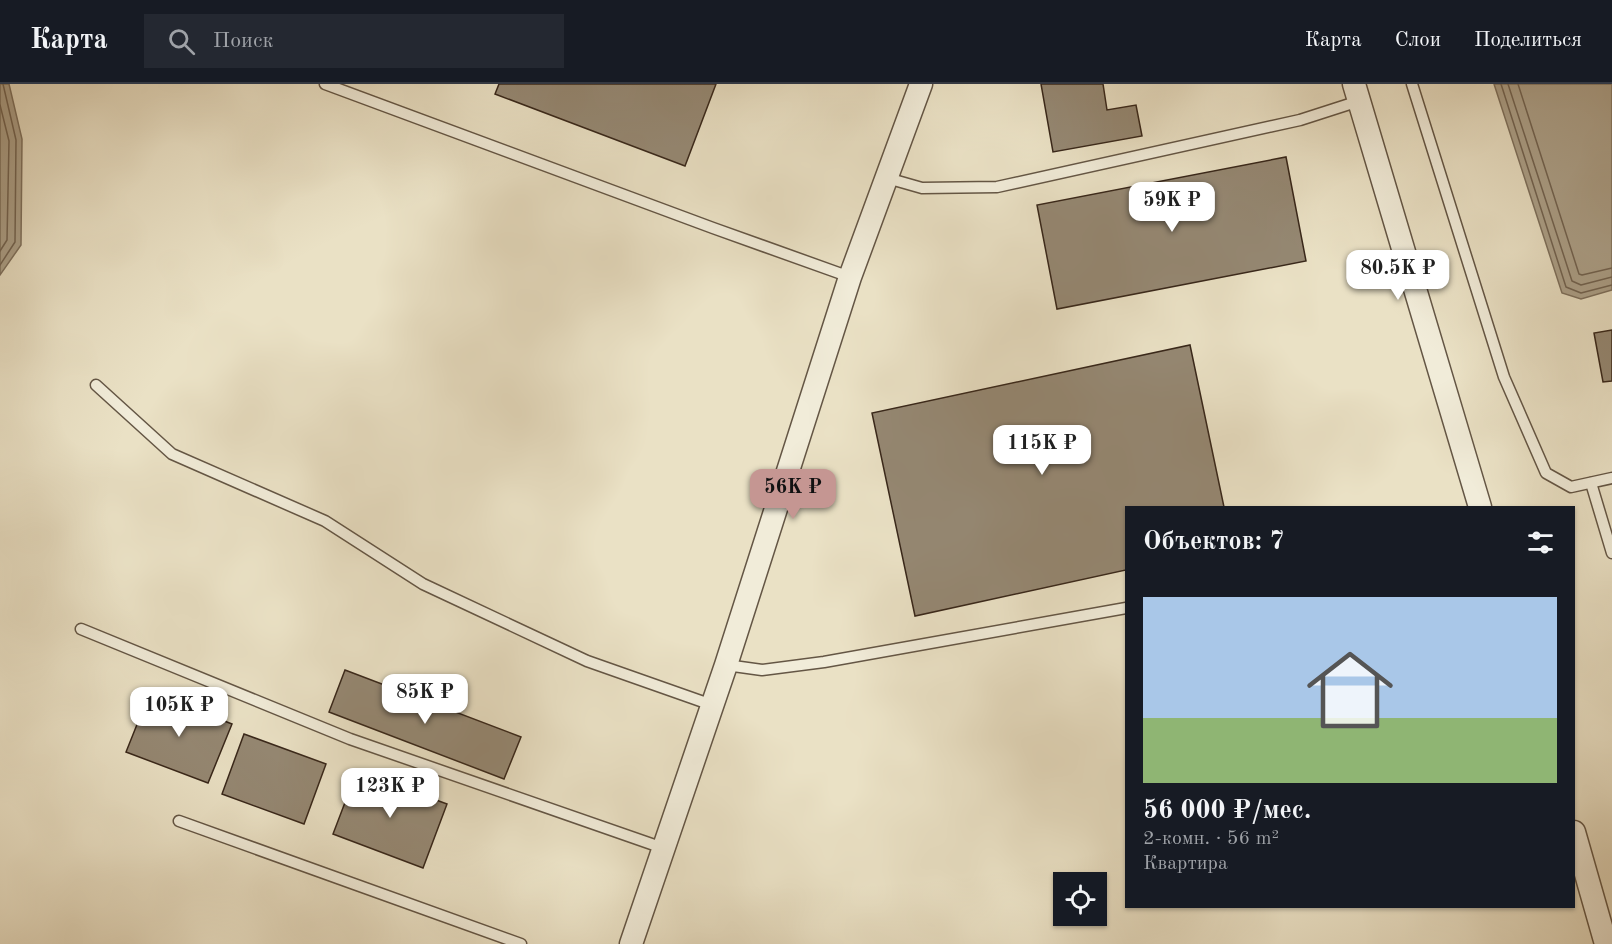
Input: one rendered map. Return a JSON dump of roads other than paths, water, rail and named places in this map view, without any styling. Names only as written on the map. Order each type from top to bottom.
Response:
[{"type":"street","points":[[630,944],[726,665],[850,277],[921,84]]},
{"type":"street","points":[[1357,92],[1480,506]]},
{"type":"street","points":[[1575,836],[1606,944]]},
{"type":"lane","points":[[325,84],[850,277]]},
{"type":"lane","points":[[1412,84],[1504,377],[1546,473],[1571,488],[1612,478]]},
{"type":"lane","points":[[887,178],[922,188],[997,187],[1300,120],[1357,92]]},
{"type":"lane","points":[[96,385],[171,454],[325,520],[423,584],[577,656],[712,705]]},
{"type":"lane","points":[[1591,483],[1612,553]]},
{"type":"lane","points":[[726,665],[762,670],[824,662],[1125,608]]},
{"type":"lane","points":[[81,629],[350,739],[663,848]]},
{"type":"lane","points":[[179,820],[521,944]]},
{"type":"water","points":[[0,84],[9,84],[22,139],[21,245],[0,275]]},
{"type":"water","points":[[1494,84],[1612,84],[1612,290],[1581,299],[1562,293]]}]
